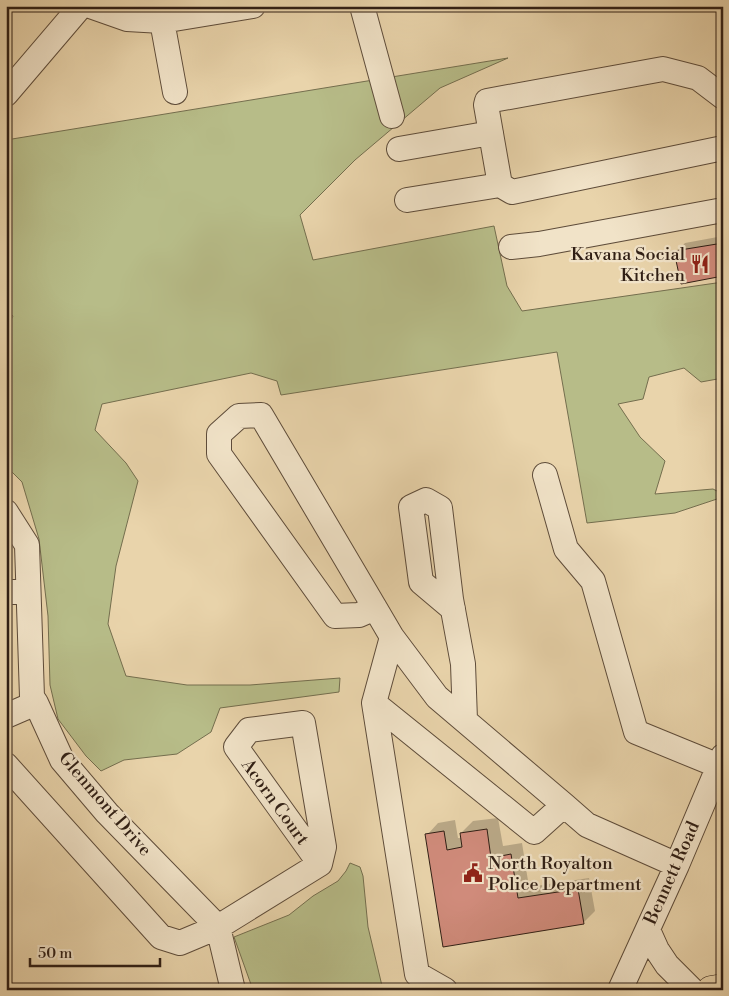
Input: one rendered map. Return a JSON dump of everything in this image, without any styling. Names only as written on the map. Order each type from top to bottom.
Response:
[{"type":"main road","points":[[711,990],[723,988]]},
{"type":"street","points":[[6,94],[81,6]]},
{"type":"street","points":[[90,6],[162,21],[247,7]]},
{"type":"street","points":[[362,6],[392,116]]},
{"type":"street","points":[[162,21],[175,92]]},
{"type":"street","points":[[500,185],[486,105],[487,101],[663,69],[698,78],[723,97]]},
{"type":"street","points":[[399,149],[491,133]]},
{"type":"street","points":[[407,200],[500,185],[512,192],[723,148]]},
{"type":"street","points":[[511,247],[539,244],[723,210]]},
{"type":"street","points":[[375,608],[359,615],[335,616],[236,478],[219,454],[220,434],[239,416],[261,415],[375,608],[392,637],[437,696],[587,825],[677,865]]},
{"type":"street","points":[[545,475],[566,549],[593,581],[636,732],[721,761]]},
{"type":"street","name":"Glenmont Drive","points":[[6,512],[27,545],[17,592],[32,697],[62,760],[107,813],[218,927]]},
{"type":"street","points":[[453,610],[463,664],[465,720]]},
{"type":"street","points":[[392,637],[374,703],[418,974],[445,990]]},
{"type":"street","points":[[6,716],[36,703]]},
{"type":"street","points":[[374,703],[534,832],[564,805]]},
{"type":"street","name":"Acorn Court","points":[[6,765],[161,937],[180,943],[218,927],[320,864],[324,847],[303,723],[249,730],[236,747],[320,864]]},
{"type":"street","name":"Bennett Road","points":[[620,990],[677,865],[721,761]]},
{"type":"street","points":[[218,927],[233,990]]},
{"type":"street","points":[[648,930],[666,965],[692,990]]},
{"type":"green space","points":[[508,58],[440,88],[355,160],[300,215],[313,260],[494,226],[507,286],[522,311],[723,282],[723,378],[701,382],[684,368],[649,377],[643,399],[618,404],[640,437],[665,461],[655,494],[713,489],[723,494],[723,497],[675,513],[587,523],[557,352],[281,395],[277,381],[251,373],[102,404],[95,430],[126,463],[138,481],[116,566],[108,624],[126,676],[187,685],[250,685],[340,678],[339,692],[220,708],[211,732],[177,754],[124,760],[101,771],[86,756],[58,719],[50,685],[48,616],[39,539],[22,482],[6,466],[6,330],[13,316],[6,309],[6,140]]},
{"type":"green space","points":[[350,863],[360,867],[363,876],[368,927],[383,990],[253,990],[234,937],[289,915],[313,896],[338,881]]},
{"type":"building","name":"Kavana Social Kitchen","points":[[723,243],[723,276],[681,284],[674,251]]},
{"type":"building","name":"North Royalton Police Department","points":[[487,829],[491,858],[511,854],[518,898],[578,889],[584,924],[443,947],[425,834],[444,831],[447,850],[462,847],[460,833]]},
{"type":"place","name":"Kavana Social Kitchen","points":[[700,264]]},
{"type":"place","name":"North Royalton Police Department","points":[[473,873]]}]
